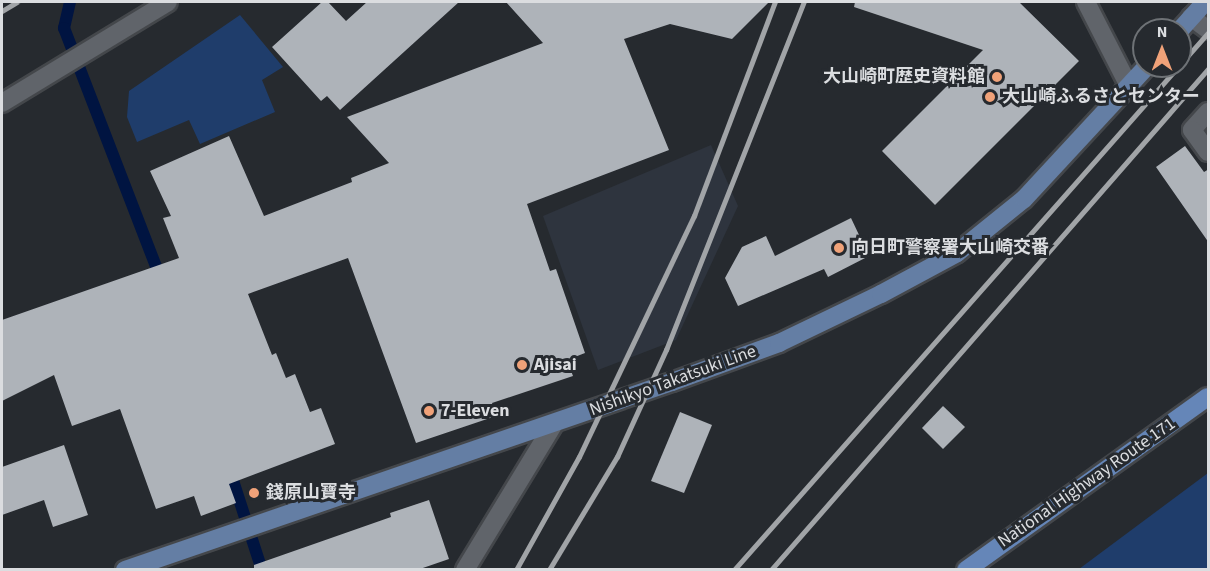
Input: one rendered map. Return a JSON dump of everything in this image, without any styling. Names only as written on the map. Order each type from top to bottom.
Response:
[{"type":"highway","name":"National Highway Route 171","points":[[966,570],[1209,397]]},
{"type":"main road","points":[[1191,18],[1205,2]]},
{"type":"main road","name":"Nishikyo Takatsuki Line","points":[[124,570],[553,425],[779,343],[957,253],[1024,199],[1137,78]]},
{"type":"street","points":[[2,103],[168,2]]},
{"type":"street","points":[[1086,2],[1129,86]]},
{"type":"street","points":[[1192,25],[1209,30]]},
{"type":"street","points":[[1209,112],[1192,130],[1209,152]]},
{"type":"street","points":[[465,570],[553,425]]},
{"type":"shaded area","points":[[240,15],[283,67],[262,80],[275,112],[200,144],[189,120],[137,142],[127,117],[129,91]]},
{"type":"shaded area","points":[[711,145],[738,206],[676,340],[598,370],[543,216]]},
{"type":"shaded area","points":[[1208,473],[1208,569],[1079,569]]},
{"type":"building","points":[[322,2],[328,2],[346,21],[367,2],[459,2],[340,110],[327,96],[321,101],[272,47]]},
{"type":"building","points":[[506,2],[769,2],[732,39],[670,24],[624,39],[669,150],[527,204],[550,271],[556,269],[585,353],[567,360],[573,376],[492,403],[496,416],[416,443],[348,258],[248,294],[272,355],[276,353],[286,378],[295,374],[310,412],[321,408],[335,444],[229,484],[236,503],[201,516],[194,496],[156,509],[120,409],[72,426],[54,375],[2,401],[2,320],[179,258],[163,218],[171,216],[150,171],[229,136],[264,216],[352,182],[351,178],[389,163],[347,117],[543,43]]},
{"type":"building","name":"大山崎ふるさとセンター","points":[[855,2],[1019,2],[1079,61],[935,205],[882,151],[983,50],[854,7]]},
{"type":"building","points":[[1185,146],[1204,172],[1209,169],[1209,243],[1156,167]]},
{"type":"building","points":[[851,218],[869,256],[828,277],[824,269],[738,306],[725,278],[742,247],[766,236],[775,256]]},
{"type":"building","points":[[943,406],[965,427],[943,449],[922,428]]},
{"type":"building","points":[[680,412],[712,425],[684,493],[651,481]]},
{"type":"building","points":[[64,445],[88,515],[53,527],[44,500],[2,515],[2,467]]},
{"type":"building","points":[[429,500],[449,559],[417,570],[254,570],[254,565],[391,517],[390,513]]},
{"type":"waterway","points":[[70,2],[64,28],[161,279]]},
{"type":"waterway","points":[[229,468],[262,570]]},
{"type":"railway","points":[[2,11],[17,2]]},
{"type":"railway","points":[[516,570],[579,457],[694,216],[775,2]]},
{"type":"railway","points":[[549,570],[617,457],[666,350],[804,2]]},
{"type":"railway","points":[[734,570],[1208,33]]},
{"type":"railway","points":[[771,570],[1208,69]]},
{"type":"place","name":"大山崎町歴史資料館","points":[[997,77]]},
{"type":"place","name":"大山崎ふるさとセンター","points":[[990,97]]},
{"type":"place","name":"向日町警察署大山崎交番","points":[[839,248]]},
{"type":"place","name":"Ajisai","points":[[522,365]]},
{"type":"place","name":"7-Eleven","points":[[429,411]]},
{"type":"place","name":"錢原山寶寺","points":[[254,493]]}]
